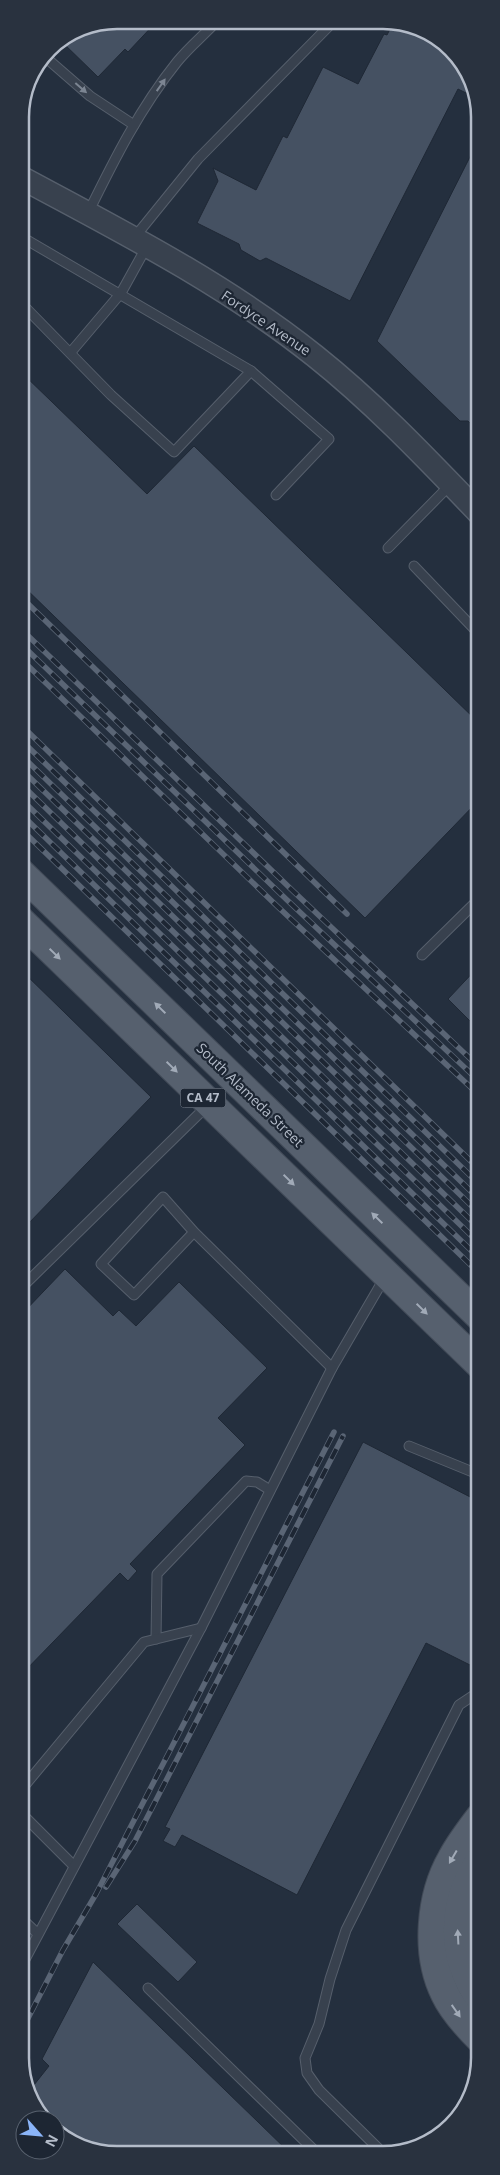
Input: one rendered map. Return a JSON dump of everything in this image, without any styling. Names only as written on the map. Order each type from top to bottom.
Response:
[{"type":"main road","name":"South Alameda Street","points":[[29,881],[471,1308]]},
{"type":"main road","name":"CA 47","points":[[29,929],[471,1356]]},
{"type":"main road","points":[[386,1275],[412,1252]]},
{"type":"main road","points":[[471,1830],[452,1858],[442,1879],[434,1908],[435,1957],[444,1994],[471,2030]]},
{"type":"main road","points":[[471,1877],[465,1888],[459,1909],[458,1930],[463,1968],[471,1982]]},
{"type":"street","name":"Fordyce Avenue","points":[[29,182],[140,242],[270,322],[352,387],[471,505]]},
{"type":"lane","points":[[88,213],[134,125],[177,62],[209,29]]},
{"type":"lane","points":[[71,352],[121,293],[140,242],[198,160],[326,29]]},
{"type":"lane","points":[[50,61],[90,96],[134,125]]},
{"type":"lane","points":[[29,241],[121,293],[251,371],[329,439],[276,495]]},
{"type":"lane","points":[[29,311],[111,395],[174,452],[251,371]]},
{"type":"lane","points":[[388,548],[451,484]]},
{"type":"lane","points":[[414,566],[471,626]]},
{"type":"lane","points":[[422,955],[471,908]]},
{"type":"lane","points":[[29,1279],[209,1104]]},
{"type":"lane","points":[[194,1232],[134,1295],[101,1264],[163,1197],[194,1232],[332,1368]]},
{"type":"lane","points":[[29,1952],[200,1628],[332,1368],[386,1275]]},
{"type":"lane","points":[[409,1446],[471,1471]]},
{"type":"lane","points":[[156,1639],[157,1574],[246,1480],[257,1482],[270,1490]]},
{"type":"lane","points":[[29,1780],[144,1642],[200,1628]]},
{"type":"lane","points":[[376,2146],[319,2090],[307,2073],[305,2058],[319,2024],[330,1979],[346,1930],[459,1705],[471,1697]]},
{"type":"lane","points":[[29,1821],[74,1866]]},
{"type":"lane","points":[[29,1926],[38,1934]]},
{"type":"lane","points":[[148,1988],[310,2146]]},
{"type":"building","points":[[150,29],[128,52],[125,49],[98,77],[66,46],[83,35],[100,30]]},
{"type":"building","points":[[390,30],[400,30],[417,35],[437,47],[453,63],[465,83],[468,94],[458,89],[350,301],[266,258],[260,261],[241,250],[239,244],[197,223],[218,181],[213,168],[256,190],[283,136],[287,138],[323,67],[358,84],[384,34],[387,35]]},
{"type":"building","points":[[471,155],[471,424],[468,421],[460,421],[377,341]]},
{"type":"building","points":[[29,380],[147,494],[194,446],[471,715],[471,808],[365,918],[29,592]]},
{"type":"building","points":[[471,975],[471,1022],[448,999]]},
{"type":"building","points":[[29,978],[151,1097],[29,1223]]},
{"type":"building","points":[[65,1269],[113,1316],[119,1310],[136,1326],[179,1282],[267,1368],[218,1418],[245,1445],[130,1564],[137,1571],[128,1581],[120,1573],[29,1667],[29,1307]]},
{"type":"building","points":[[363,1442],[471,1497],[471,1666],[426,1643],[297,1895],[182,1835],[175,1847],[163,1841],[170,1829],[165,1827]]},
{"type":"building","points":[[137,1904],[197,1962],[178,1982],[117,1924]]},
{"type":"building","points":[[93,1962],[283,2146],[117,2146],[89,2142],[65,2129],[65,2110],[46,2110],[38,2097],[33,2086],[49,2066],[42,2059]]},
{"type":"railway","points":[[29,605],[347,914]]},
{"type":"railway","points":[[29,637],[471,1059]]},
{"type":"railway","points":[[29,652],[471,1074]]},
{"type":"railway","points":[[29,667],[277,906],[471,1088]]},
{"type":"railway","points":[[29,733],[471,1161]]},
{"type":"railway","points":[[29,748],[471,1176]]},
{"type":"railway","points":[[29,763],[471,1191]]},
{"type":"railway","points":[[29,777],[471,1205]]},
{"type":"railway","points":[[29,792],[471,1220]]},
{"type":"railway","points":[[29,807],[471,1235]]},
{"type":"railway","points":[[29,822],[471,1250]]},
{"type":"railway","points":[[29,837],[471,1265]]},
{"type":"railway","points":[[29,2016],[63,1950],[96,1894],[334,1432]]},
{"type":"railway","points":[[106,1887],[135,1841],[343,1436]]}]
